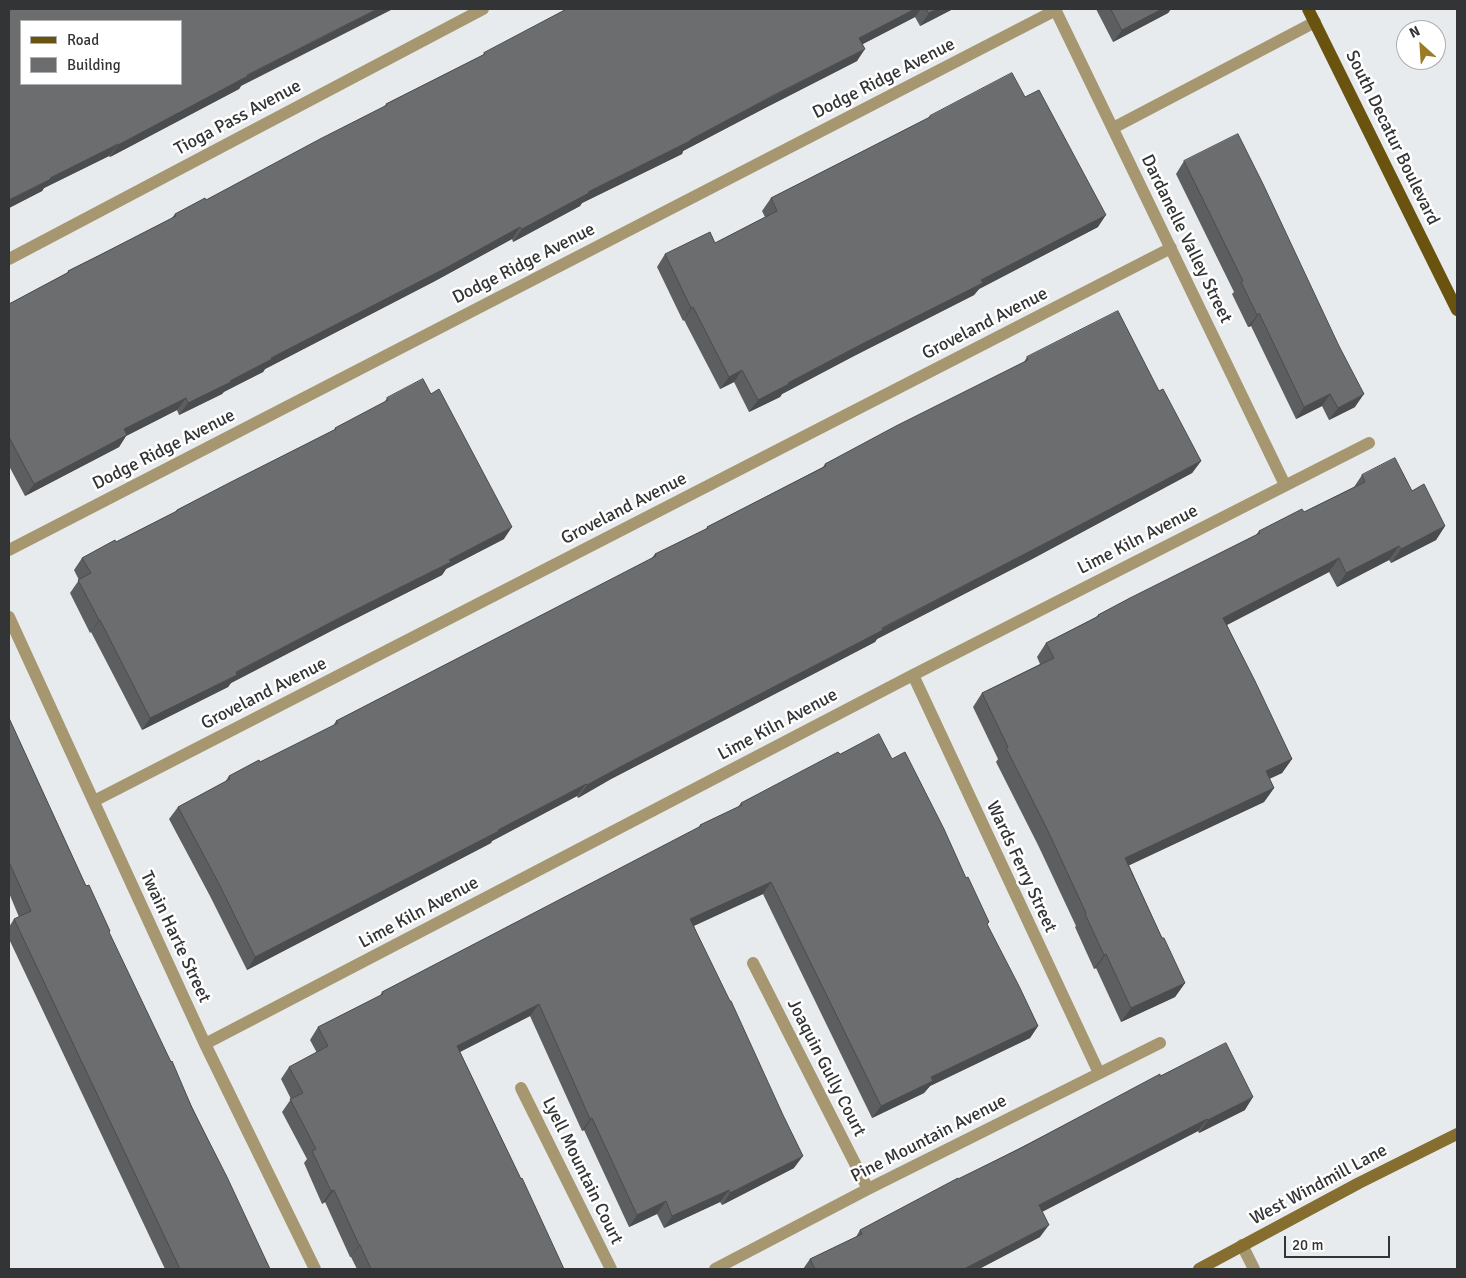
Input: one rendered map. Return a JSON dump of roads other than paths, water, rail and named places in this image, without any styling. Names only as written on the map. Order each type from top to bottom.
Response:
[{"type":"main road","name":"South Decatur Boulevard","points":[[1308,9],[1457,310]]},
{"type":"street","name":"Tioga Pass Avenue","points":[[9,259],[484,9]]},
{"type":"street","name":"Dardanelle Valley Street","points":[[1055,9],[1285,485]]},
{"type":"street","name":"Dodge Ridge Avenue","points":[[9,550],[1055,9]]},
{"type":"street","points":[[1113,128],[1315,22]]},
{"type":"street","name":"Groveland Avenue","points":[[94,801],[1171,248]]},
{"type":"street","name":"Lime Kiln Avenue","points":[[205,1044],[912,675],[1370,443]]},
{"type":"street","name":"Twain Harte Street","points":[[9,617],[205,1044],[315,1269]]},
{"type":"street","name":"Wards Ferry Street","points":[[912,675],[1099,1073]]},
{"type":"street","name":"Joaquin Gully Court","points":[[754,963],[868,1189]]},
{"type":"street","name":"Pine Mountain Avenue","points":[[715,1269],[730,1266],[868,1189],[1160,1043]]},
{"type":"street","name":"Lyell Mountain Court","points":[[521,1088],[611,1269]]},
{"type":"street","name":"West Windmill Lane","points":[[1199,1269],[1359,1183],[1457,1134]]},
{"type":"street","points":[[1242,1245],[1254,1269]]}]
